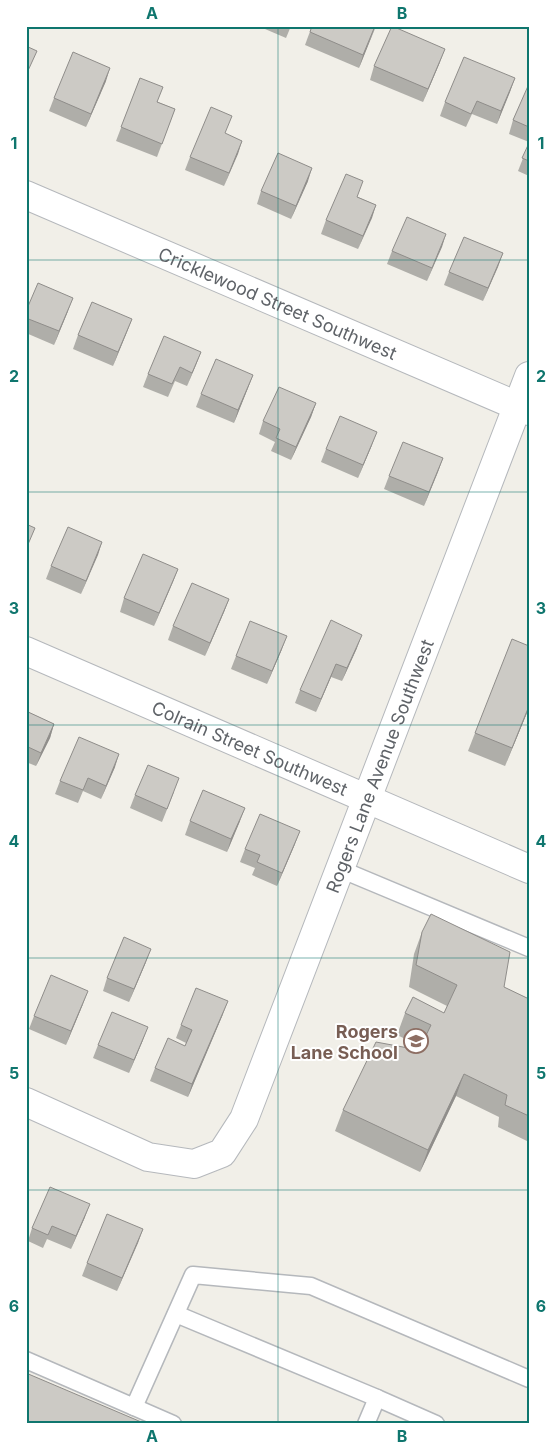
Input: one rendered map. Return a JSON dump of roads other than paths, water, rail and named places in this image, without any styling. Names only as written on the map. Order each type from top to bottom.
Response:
[{"type":"street","name":"Cricklewood Street Southwest","points":[[26,195],[523,408]]},
{"type":"street","name":"Rogers Lane Avenue Southwest","points":[[26,1102],[148,1157],[194,1164],[222,1153],[244,1119],[367,799],[523,408],[529,376]]},
{"type":"street","name":"Colrain Street Southwest","points":[[26,651],[529,869]]},
{"type":"lane","points":[[340,869],[529,948]]},
{"type":"lane","points":[[134,1407],[193,1275],[312,1286],[529,1379]]},
{"type":"lane","points":[[176,1314],[436,1424]]},
{"type":"lane","points":[[26,1360],[173,1424]]},
{"type":"lane","points":[[366,1424],[378,1398]]},
{"type":"place","name":"Rogers Lane School","points":[[416,1041]]}]
